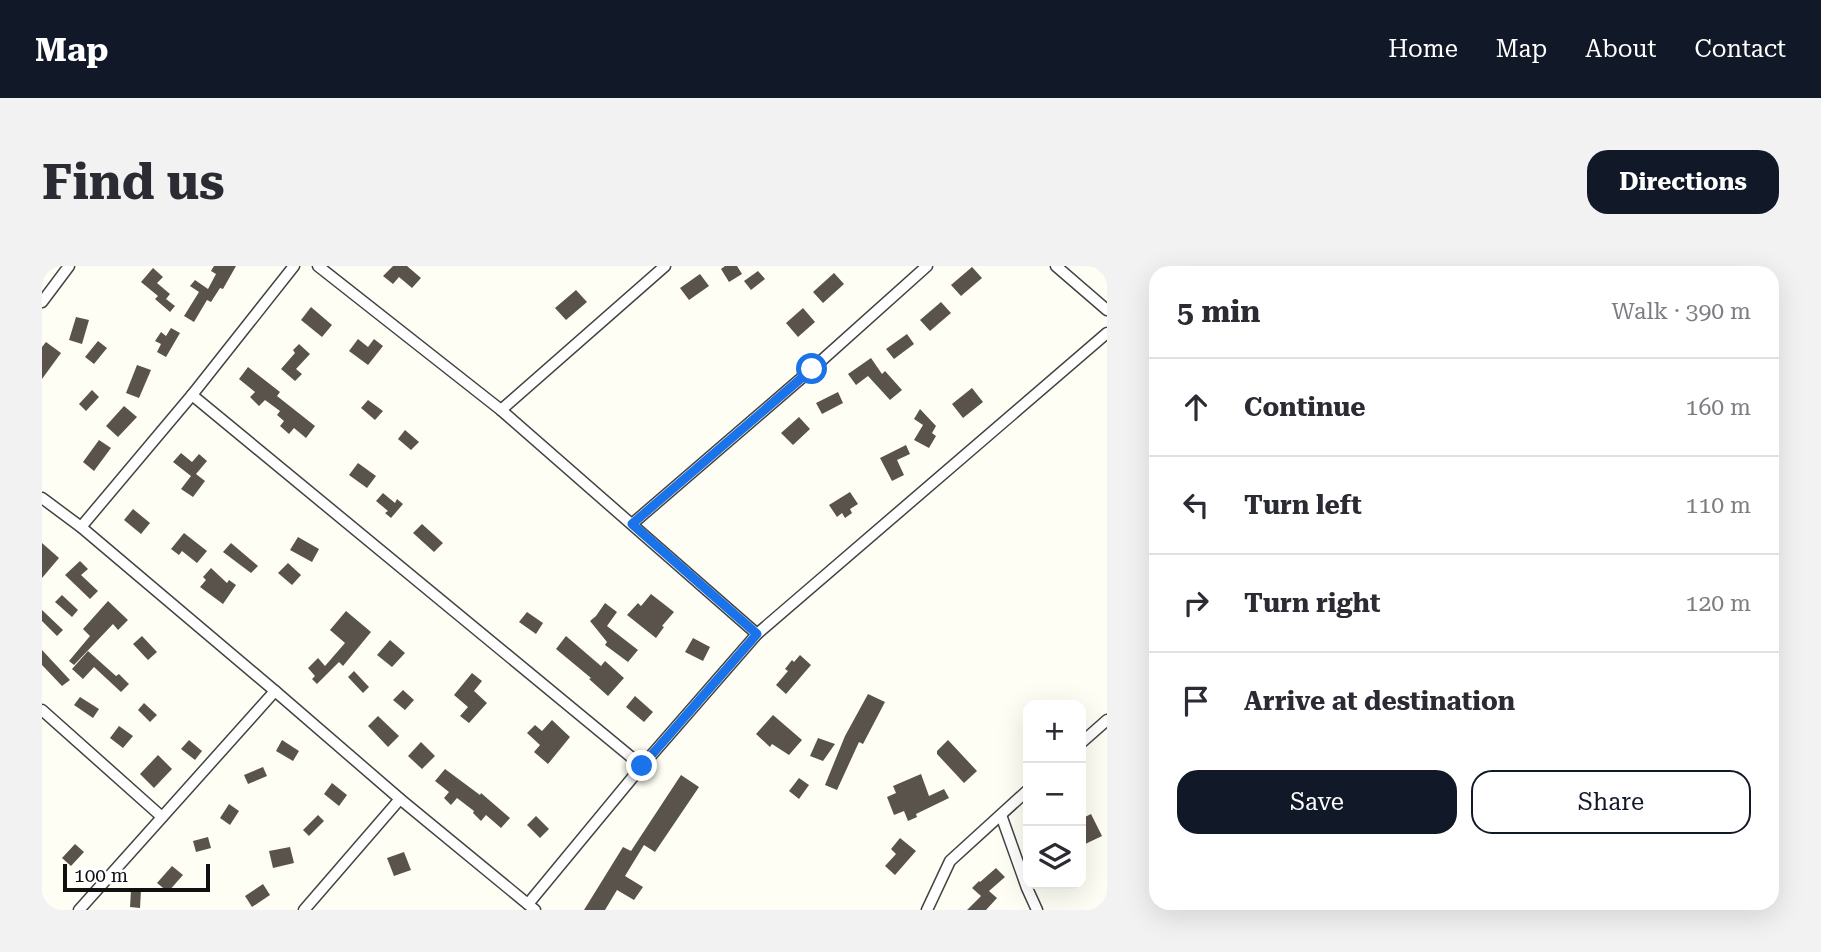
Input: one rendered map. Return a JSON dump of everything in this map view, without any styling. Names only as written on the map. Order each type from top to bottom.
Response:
[{"type":"street","points":[[42,302],[69,266]]},
{"type":"street","points":[[81,527],[295,266]]},
{"type":"street","points":[[318,266],[501,410],[757,634]]},
{"type":"street","points":[[501,410],[665,266]]},
{"type":"street","points":[[632,524],[927,266]]},
{"type":"street","points":[[1056,266],[1107,310]]},
{"type":"street","points":[[42,498],[81,527],[531,907],[642,766],[757,634],[1107,333]]},
{"type":"street","points":[[191,395],[642,766]]},
{"type":"street","points":[[79,910],[275,691]]},
{"type":"street","points":[[42,710],[162,817]]},
{"type":"street","points":[[1086,739],[1107,720]]},
{"type":"street","points":[[927,910],[950,862],[1023,795]]},
{"type":"street","points":[[304,910],[400,799]]},
{"type":"street","points":[[1001,815],[1037,910]]},
{"type":"building","points":[[214,266],[236,266],[223,289],[220,288],[211,302],[207,300],[194,322],[184,316],[199,292],[190,286],[195,280],[208,289],[216,274],[211,271]]},
{"type":"building","points":[[393,266],[407,266],[421,278],[412,288],[399,277],[393,284],[383,276]]},
{"type":"building","points":[[725,266],[737,266],[742,274],[729,282],[721,269]]},
{"type":"building","points":[[972,267],[982,278],[961,296],[951,285]]},
{"type":"building","points":[[153,268],[163,277],[157,283],[170,294],[166,299],[175,306],[170,312],[155,299],[158,296],[141,282]]},
{"type":"building","points":[[758,271],[765,279],[751,290],[744,281]]},
{"type":"building","points":[[834,273],[844,284],[823,303],[813,292]]},
{"type":"building","points":[[700,274],[709,286],[689,300],[680,288]]},
{"type":"building","points":[[576,290],[587,302],[566,320],[555,308]]},
{"type":"building","points":[[941,302],[951,313],[930,331],[920,320]]},
{"type":"building","points":[[311,307],[332,325],[322,337],[301,320]]},
{"type":"building","points":[[803,308],[815,322],[798,337],[786,323]]},
{"type":"building","points":[[76,317],[89,320],[82,344],[69,340]]},
{"type":"building","points":[[171,328],[180,333],[166,357],[157,352],[161,344],[155,341],[161,332],[166,336]]},
{"type":"building","points":[[907,334],[914,344],[894,359],[886,349]]},
{"type":"building","points":[[358,339],[368,347],[374,339],[383,346],[368,365],[349,351]]},
{"type":"building","points":[[98,341],[107,348],[94,364],[85,357]]},
{"type":"building","points":[[46,342],[61,353],[42,379],[42,347]]},
{"type":"building","points":[[299,344],[310,354],[296,369],[302,374],[295,381],[281,369]]},
{"type":"building","points":[[871,358],[882,374],[885,371],[902,390],[890,400],[868,376],[856,385],[848,374]]},
{"type":"building","points":[[137,365],[151,370],[139,398],[126,393]]},
{"type":"building","points":[[248,367],[280,392],[277,396],[315,426],[306,438],[294,428],[289,434],[280,426],[284,421],[277,415],[280,411],[265,400],[259,406],[250,397],[255,392],[239,379]]},
{"type":"building","points":[[972,388],[983,402],[963,418],[952,404]]},
{"type":"building","points":[[92,390],[99,397],[86,411],[79,404]]},
{"type":"building","points":[[838,392],[843,403],[822,414],[816,403]]},
{"type":"building","points":[[368,400],[383,411],[375,420],[361,408]]},
{"type":"building","points":[[124,406],[137,417],[118,437],[106,426]]},
{"type":"building","points":[[920,409],[936,426],[932,433],[936,436],[929,448],[914,440],[923,425],[914,419]]},
{"type":"building","points":[[799,417],[810,429],[793,445],[781,433]]},
{"type":"building","points":[[405,430],[419,442],[411,450],[398,439]]},
{"type":"building","points":[[99,440],[111,448],[94,471],[83,462]]},
{"type":"building","points":[[906,445],[910,454],[897,460],[904,475],[892,481],[880,458]]},
{"type":"building","points":[[181,453],[192,462],[199,454],[207,461],[196,474],[205,481],[193,497],[181,489],[191,476],[173,462]]},
{"type":"building","points":[[358,463],[376,476],[367,488],[349,475]]},
{"type":"building","points":[[850,492],[858,504],[850,509],[852,513],[845,518],[842,513],[837,517],[829,505]]},
{"type":"building","points":[[383,493],[395,503],[397,499],[403,504],[391,518],[385,513],[388,511],[376,501]]},
{"type":"building","points":[[133,509],[150,523],[141,534],[124,520]]},
{"type":"building","points":[[422,524],[443,543],[434,552],[413,533]]},
{"type":"building","points":[[184,533],[207,551],[197,563],[182,551],[179,555],[171,549]]},
{"type":"building","points":[[298,537],[319,549],[312,562],[290,550]]},
{"type":"building","points":[[42,543],[59,558],[42,578]]},
{"type":"building","points":[[231,543],[258,566],[251,573],[223,552]]},
{"type":"building","points":[[80,561],[88,569],[81,575],[98,591],[90,599],[65,575]]},
{"type":"building","points":[[288,563],[301,575],[292,585],[278,573]]},
{"type":"building","points":[[211,568],[227,583],[229,580],[236,585],[223,604],[200,587],[206,580],[203,577]]},
{"type":"building","points":[[651,594],[674,612],[656,638],[627,615],[638,603],[641,606]]},
{"type":"building","points":[[62,595],[78,610],[72,617],[55,602]]},
{"type":"building","points":[[108,601],[128,620],[118,630],[113,624],[74,665],[69,661],[90,636],[83,629]]},
{"type":"building","points":[[605,603],[617,612],[607,626],[638,650],[628,662],[605,645],[607,642],[590,621]]},
{"type":"building","points":[[42,610],[63,630],[57,636],[42,621]]},
{"type":"building","points":[[346,611],[371,632],[343,666],[339,662],[317,684],[312,679],[315,676],[308,668],[318,658],[325,666],[345,643],[330,630]]},
{"type":"building","points":[[527,612],[543,623],[536,634],[519,622]]},
{"type":"building","points":[[142,636],[157,652],[148,660],[133,644]]},
{"type":"building","points":[[566,636],[601,666],[605,661],[624,678],[608,696],[556,649]]},
{"type":"building","points":[[693,638],[710,647],[703,661],[685,652]]},
{"type":"building","points":[[390,640],[405,653],[392,667],[377,655]]},
{"type":"building","points":[[42,650],[70,680],[62,686],[42,665]]},
{"type":"building","points":[[88,651],[129,684],[121,692],[94,667],[83,679],[72,669]]},
{"type":"building","points":[[800,655],[811,665],[786,694],[776,685],[788,671],[785,669],[792,660],[794,662]]},
{"type":"building","points":[[354,671],[369,687],[363,693],[348,677]]},
{"type":"building","points":[[472,673],[482,681],[474,691],[487,703],[469,723],[460,716],[468,707],[454,695]]},
{"type":"building","points":[[403,690],[414,700],[405,710],[393,700]]},
{"type":"building","points":[[868,694],[885,702],[863,744],[859,742],[837,790],[825,785],[845,736]]},
{"type":"building","points":[[635,696],[653,712],[644,722],[626,707]]},
{"type":"building","points":[[80,697],[99,709],[93,718],[74,705]]},
{"type":"building","points":[[144,703],[157,715],[150,722],[138,710]]},
{"type":"building","points":[[773,715],[802,740],[789,755],[772,744],[770,747],[756,734]]},
{"type":"building","points":[[378,716],[399,736],[388,747],[368,726]]},
{"type":"building","points":[[552,720],[570,737],[548,764],[534,752],[540,745],[527,733],[535,725],[542,731]]},
{"type":"building","points":[[119,726],[133,736],[123,748],[110,738]]},
{"type":"building","points":[[818,738],[835,744],[823,761],[810,756]]},
{"type":"building","points":[[189,740],[202,751],[195,760],[181,749]]},
{"type":"building","points":[[282,740],[299,751],[293,761],[276,751]]},
{"type":"building","points":[[948,740],[977,771],[964,783],[937,754]]},
{"type":"building","points":[[421,742],[435,756],[422,769],[408,756]]},
{"type":"building","points":[[158,755],[172,769],[154,788],[140,774]]},
{"type":"building","points":[[263,767],[267,776],[248,784],[244,775]]},
{"type":"building","points":[[445,769],[480,795],[481,793],[510,818],[501,828],[486,815],[481,821],[474,811],[457,798],[451,805],[444,798],[449,792],[435,781]]},
{"type":"building","points":[[921,774],[929,796],[944,789],[949,798],[916,814],[917,817],[908,821],[904,811],[894,815],[887,797],[896,793],[893,786]]},
{"type":"building","points":[[681,775],[699,787],[655,852],[644,845],[625,876],[643,887],[634,900],[617,890],[605,910],[584,910],[623,847],[631,851]]},
{"type":"building","points":[[799,778],[809,785],[799,799],[789,791]]},
{"type":"building","points":[[332,783],[347,795],[339,806],[324,794]]},
{"type":"building","points":[[229,804],[239,811],[230,825],[220,818]]},
{"type":"building","points":[[1091,814],[1102,836],[1086,844],[1086,826],[1086,816]]},
{"type":"building","points":[[318,815],[324,821],[309,836],[303,830]]},
{"type":"building","points":[[536,816],[549,829],[540,838],[527,825]]},
{"type":"building","points":[[208,837],[211,848],[196,852],[193,841]]},
{"type":"building","points":[[900,838],[916,851],[895,875],[885,866],[896,854],[891,849]]},
{"type":"building","points":[[75,844],[84,852],[71,866],[62,858]]},
{"type":"building","points":[[290,847],[294,863],[273,868],[269,851]]},
{"type":"building","points":[[404,852],[411,870],[394,876],[387,858]]},
{"type":"building","points":[[172,866],[183,875],[168,892],[157,883]]},
{"type":"building","points":[[996,868],[1005,877],[989,891],[997,898],[986,910],[967,910],[981,896],[972,888]]},
{"type":"building","points":[[263,884],[270,895],[252,907],[245,896]]},
{"type":"building","points":[[131,890],[141,890],[140,908],[130,907]]},
{"type":"route","points":[[642,766],[757,634],[632,524],[812,369]]}]
